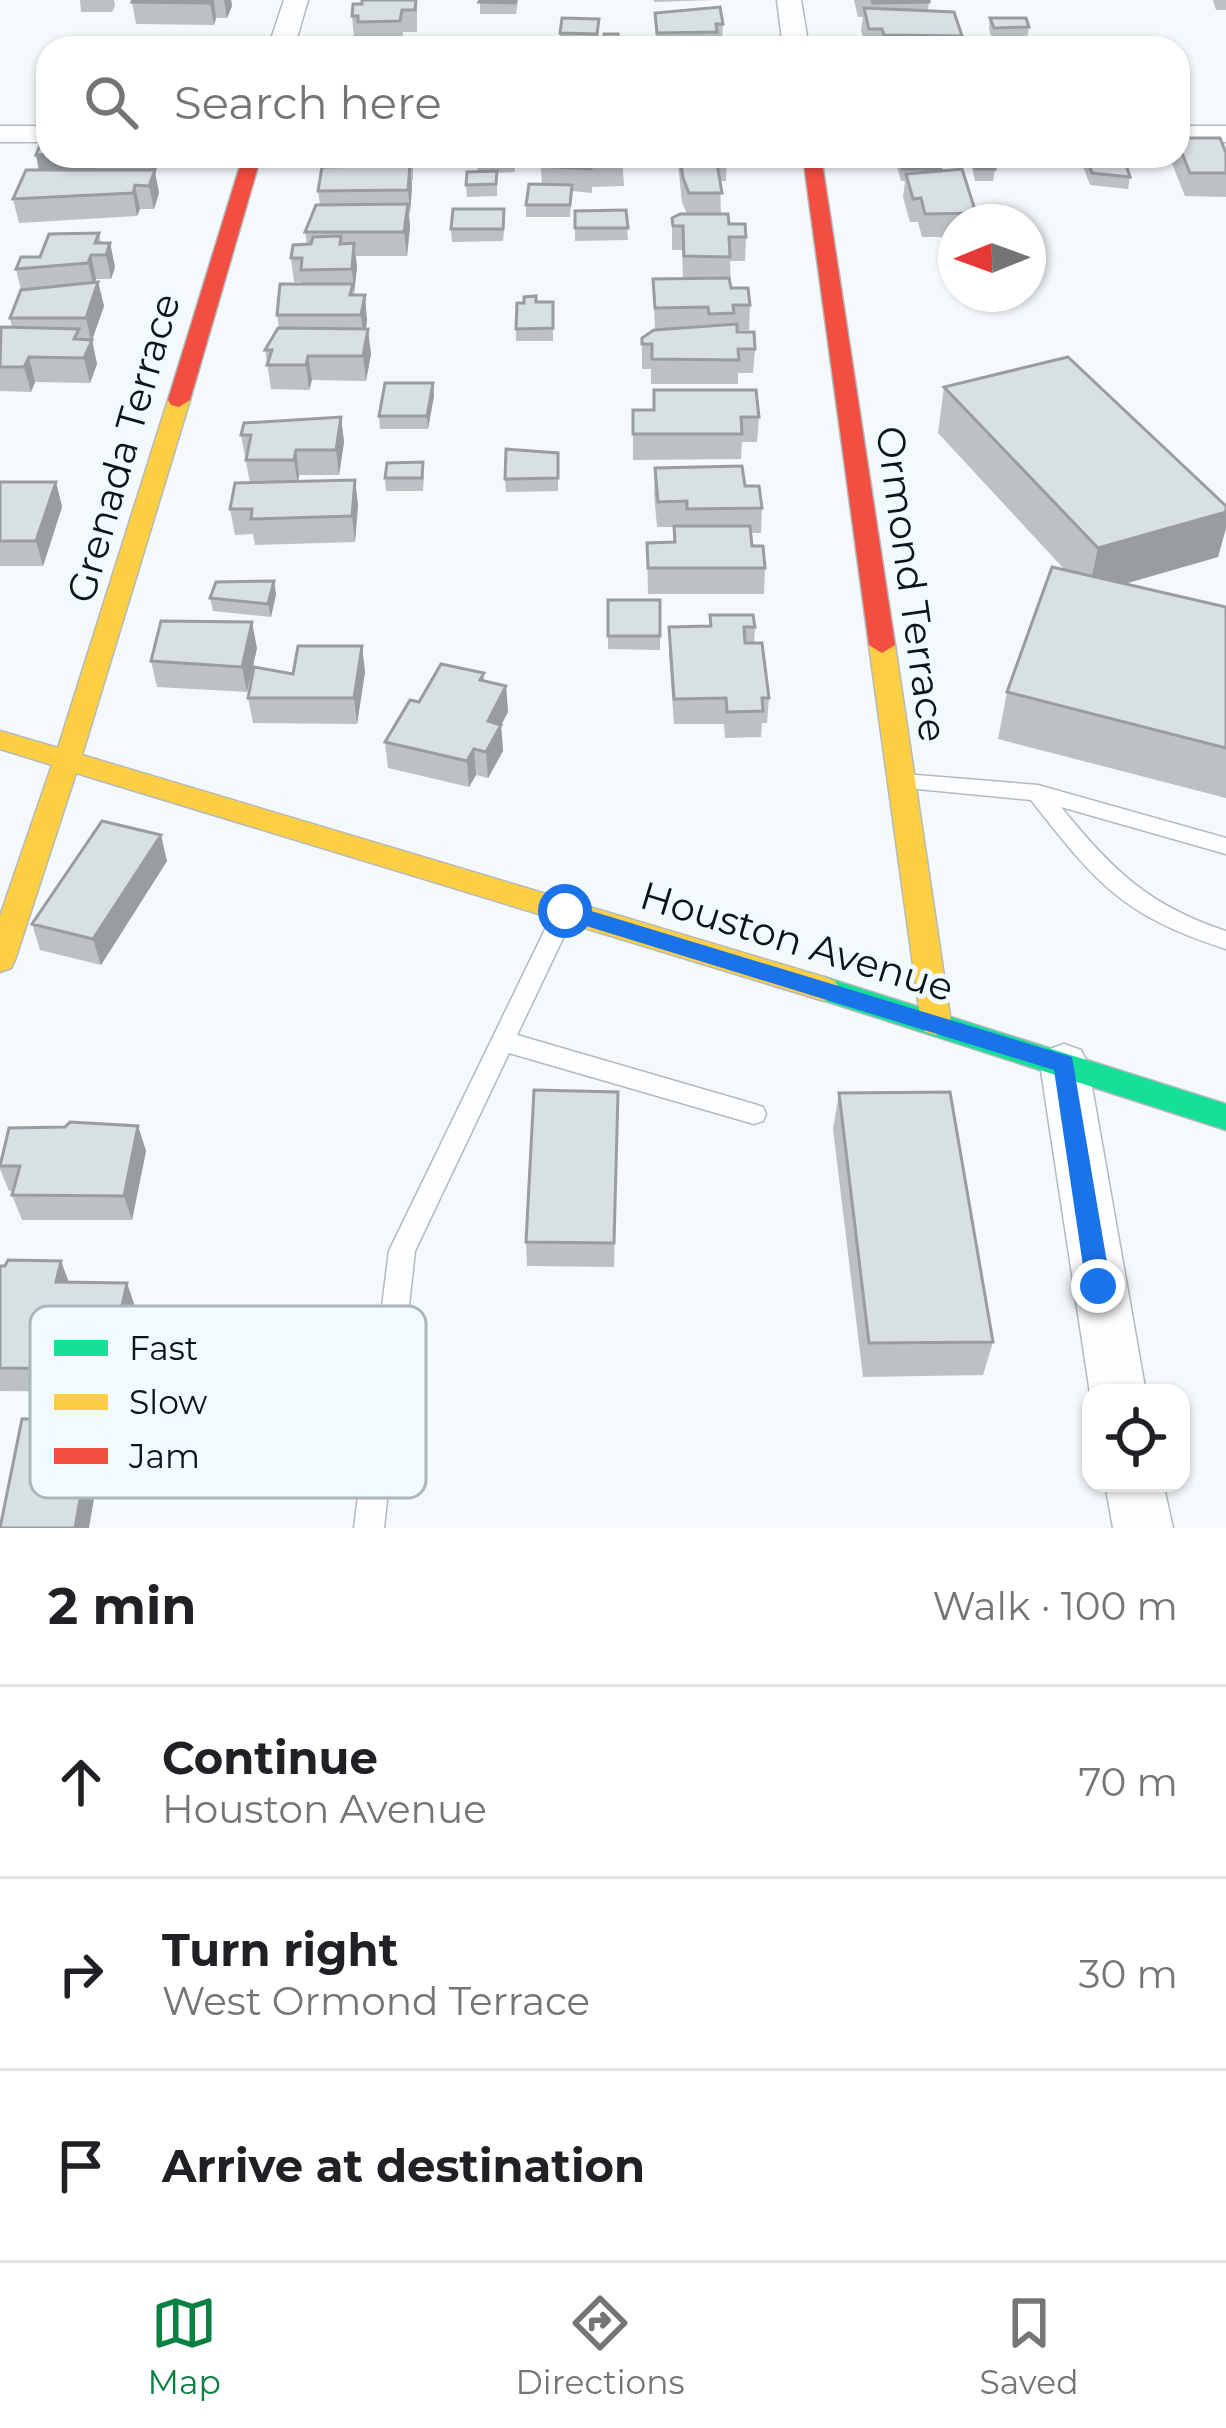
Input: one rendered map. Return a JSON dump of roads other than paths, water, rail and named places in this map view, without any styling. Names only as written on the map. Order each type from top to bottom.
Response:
[{"type":"street","points":[[285,36],[296,0]]},
{"type":"street","points":[[789,0],[794,36]]},
{"type":"street","points":[[0,134],[36,134]]},
{"type":"street","points":[[1190,134],[1226,134]]},
{"type":"street","name":"Grenada Terrace","points":[[0,960],[69,761],[248,168]]},
{"type":"street","name":"Ormond Terrace","points":[[814,168],[936,1023]]},
{"type":"street","name":"Houston Avenue","points":[[0,740],[936,1023],[1226,1117]]},
{"type":"street","points":[[1064,1064],[1117,1384]]},
{"type":"street","points":[[1136,1492],[1143,1528]]},
{"type":"lane","points":[[901,782],[1038,793],[1226,846]]},
{"type":"lane","points":[[1038,793],[1128,896],[1167,923],[1216,937]]},
{"type":"lane","points":[[395,1306],[402,1251],[565,911]]},
{"type":"lane","points":[[503,1041],[754,1114]]},
{"type":"lane","points":[[369,1528],[373,1498]]}]
